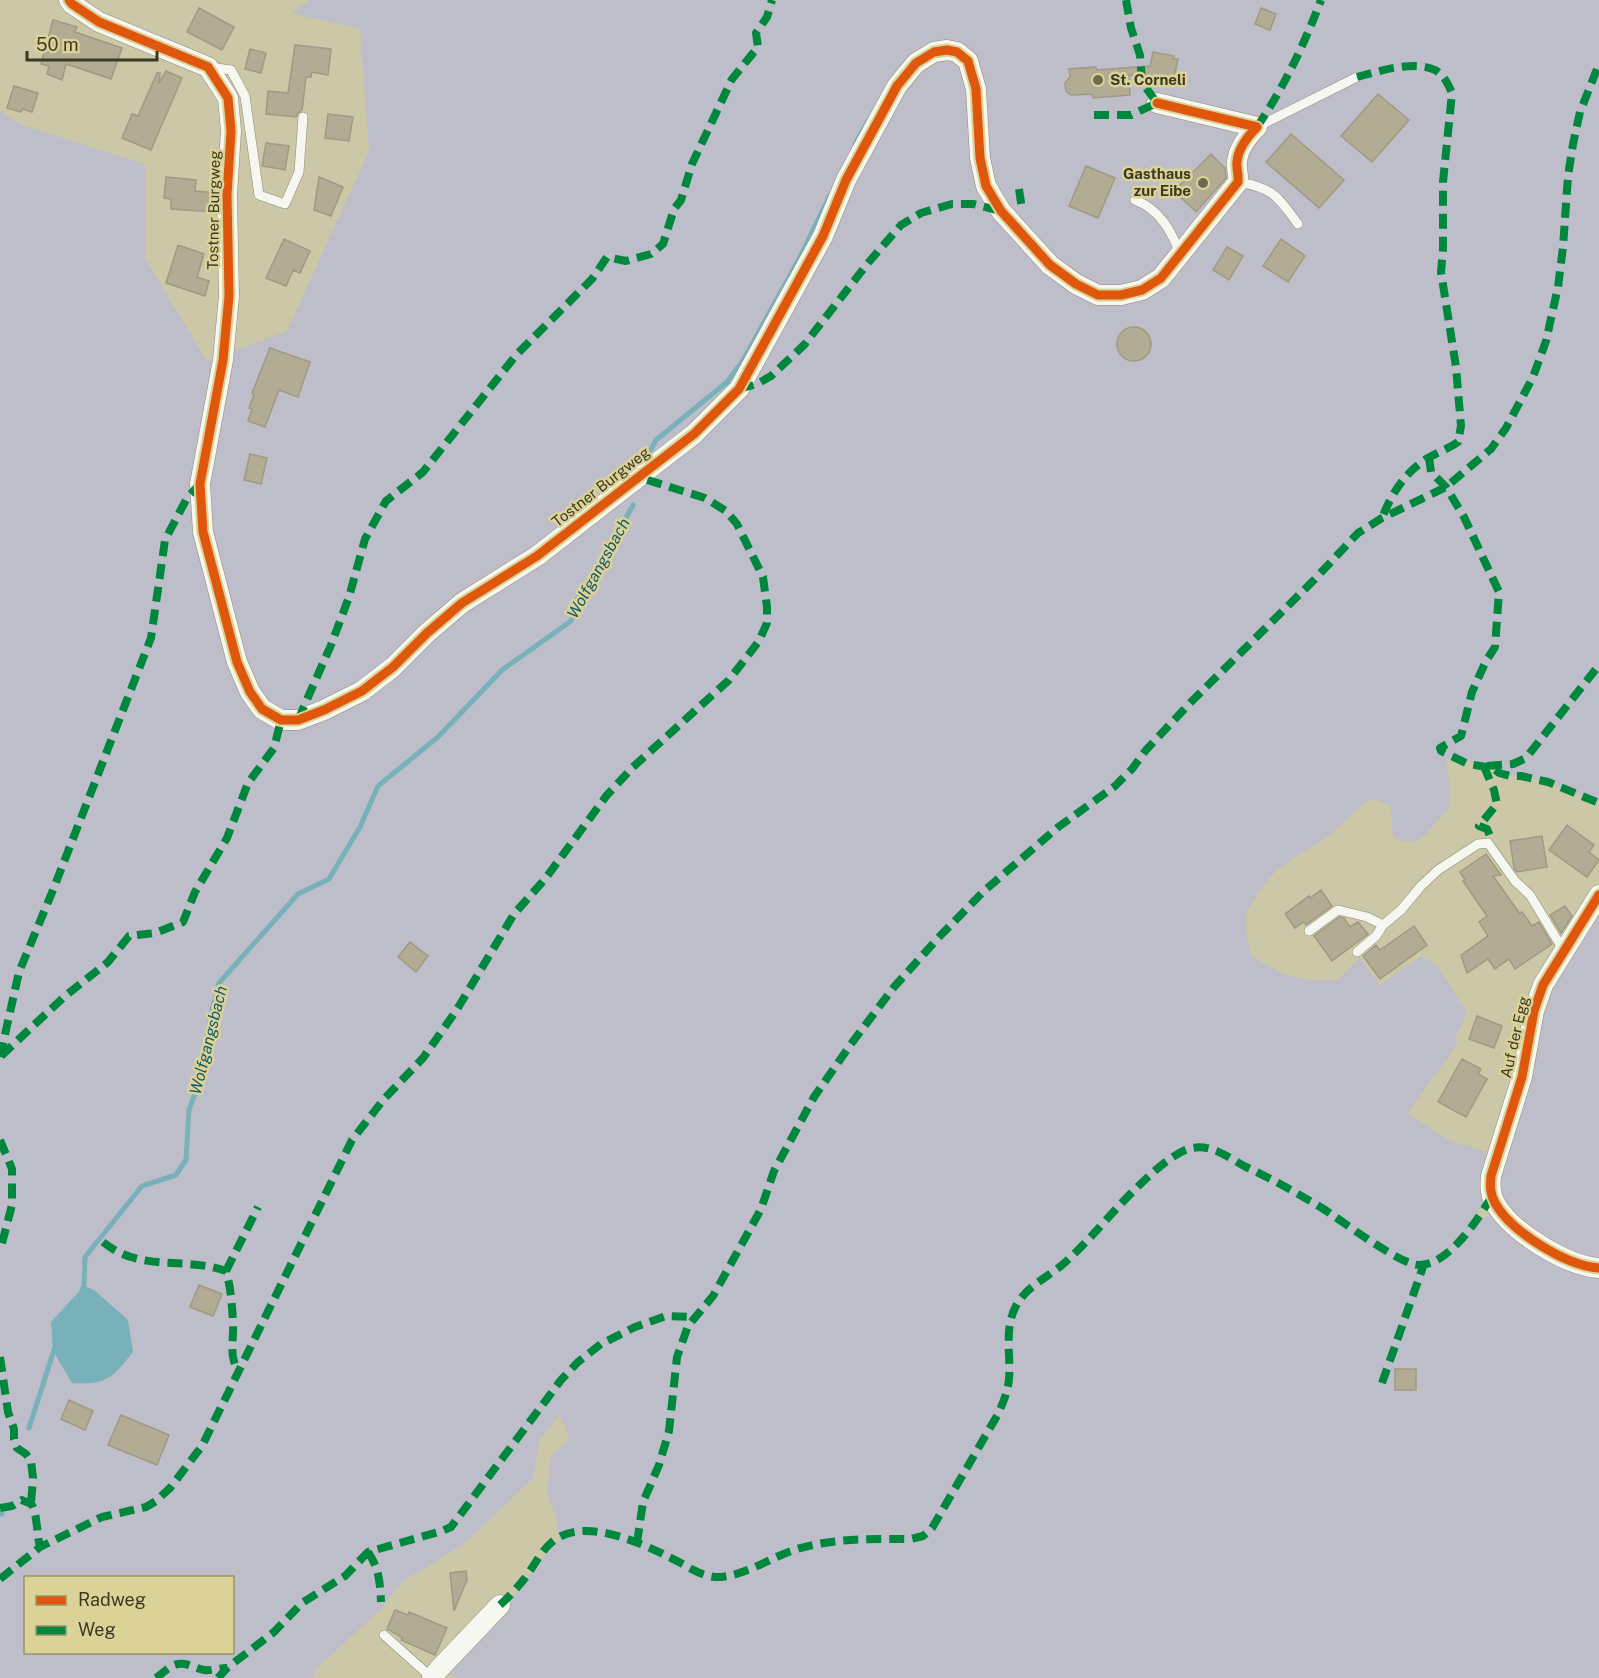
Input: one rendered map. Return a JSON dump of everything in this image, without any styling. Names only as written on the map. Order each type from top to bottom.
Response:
[{"type":"street","points":[[69,0],[99,22],[208,67]]},
{"type":"street","name":"Tostner Burgweg","points":[[208,67],[228,98],[231,131],[227,195],[229,297],[223,360],[200,484],[203,532],[237,662],[250,692],[262,709],[281,720],[298,720],[362,691],[393,667],[427,633],[462,603],[537,556],[694,434],[739,389],[823,236],[846,180],[897,86],[916,63],[934,52],[946,50],[957,52],[968,61],[976,89],[980,158],[986,186],[1000,211],[1050,265],[1076,284],[1098,295],[1121,295],[1142,290],[1161,278],[1238,182]]},
{"type":"street","points":[[1157,103],[1257,127],[1246,139],[1240,151],[1237,162],[1238,182]]},
{"type":"street","name":"Auf der Egg","points":[[1599,896],[1543,985],[1522,1077],[1491,1176],[1490,1188],[1496,1205],[1506,1217],[1549,1251],[1579,1265],[1599,1268]]},
{"type":"street","points":[[432,1678],[500,1605]]},
{"type":"lane","points":[[208,67],[231,70],[245,96],[259,195],[285,204],[299,172],[303,117]]},
{"type":"lane","points":[[1257,127],[1357,77]]},
{"type":"lane","points":[[1238,182],[1261,186],[1278,196],[1298,224]]},
{"type":"lane","points":[[1135,200],[1148,205],[1159,216],[1173,237],[1180,255]]},
{"type":"lane","points":[[1357,952],[1376,936],[1383,925],[1401,910],[1438,870],[1478,844],[1489,840],[1515,881],[1530,895],[1564,951]]},
{"type":"lane","points":[[1309,931],[1338,910],[1366,917],[1383,925]]},
{"type":"lane","points":[[384,1635],[432,1678]]},
{"type":"shaded area","points":[[310,0],[1599,0],[1599,803],[1548,782],[1510,776],[1478,763],[1447,759],[1449,806],[1424,836],[1409,842],[1394,838],[1389,805],[1377,800],[1367,801],[1326,838],[1275,872],[1259,891],[1246,914],[1246,934],[1251,955],[1282,973],[1311,980],[1337,980],[1360,958],[1380,985],[1421,956],[1437,965],[1467,1013],[1454,1040],[1458,1043],[1408,1113],[1450,1140],[1493,1155],[1484,1200],[1477,1215],[1483,1219],[1491,1213],[1599,1272],[1599,1678],[458,1678],[441,1670],[515,1593],[549,1550],[560,1540],[556,1517],[547,1493],[551,1456],[569,1438],[560,1415],[540,1439],[533,1478],[464,1544],[403,1581],[379,1611],[316,1669],[313,1678],[0,1678],[0,111],[22,125],[145,164],[145,258],[207,361],[287,331],[369,151],[360,29],[292,13]]},
{"type":"shaded area","points":[[1599,904],[1599,1264],[1551,1248],[1501,1202],[1497,1177],[1538,1012]]},
{"type":"water","points":[[84,1286],[94,1290],[128,1320],[133,1352],[108,1378],[93,1383],[72,1383],[53,1351],[51,1322]]},
{"type":"building","points":[[199,8],[234,27],[222,50],[187,32]]},
{"type":"building","points":[[1261,8],[1276,14],[1270,30],[1255,24]]},
{"type":"building","points":[[53,20],[77,27],[75,32],[122,48],[111,79],[66,64],[62,80],[47,74],[49,66],[41,64]]},
{"type":"building","points":[[295,45],[331,49],[328,75],[312,72],[311,77],[306,77],[302,110],[296,117],[266,114],[268,91],[288,93]]},
{"type":"building","points":[[250,49],[266,53],[261,73],[245,69]]},
{"type":"building","name":"St. Corneli","points":[[1153,52],[1174,56],[1173,59],[1178,59],[1173,83],[1129,75],[1130,95],[1093,98],[1092,94],[1071,95],[1066,91],[1065,83],[1070,77],[1069,69],[1096,67],[1097,70],[1150,66]]},
{"type":"building","points":[[166,71],[182,78],[151,150],[122,138],[132,114],[138,116],[157,73],[160,73],[159,83]]},
{"type":"building","points":[[14,86],[38,93],[32,112],[7,108]]},
{"type":"building","points":[[1378,94],[1409,120],[1372,162],[1341,136]]},
{"type":"building","points":[[328,114],[353,117],[349,141],[325,138]]},
{"type":"building","points":[[1291,134],[1344,180],[1319,208],[1266,162]]},
{"type":"building","points":[[266,143],[289,146],[285,170],[262,166]]},
{"type":"building","name":"Gasthaus zur Eibe","points":[[1211,154],[1225,168],[1226,178],[1196,212],[1174,191]]},
{"type":"building","points":[[1086,166],[1115,178],[1098,218],[1069,206]]},
{"type":"building","points":[[166,177],[196,180],[195,191],[215,193],[214,212],[171,209],[171,199],[164,198]]},
{"type":"building","points":[[319,177],[343,187],[331,216],[314,210]]},
{"type":"building","points":[[284,239],[310,251],[300,273],[293,270],[286,286],[266,278]]},
{"type":"building","points":[[1281,239],[1305,256],[1288,282],[1263,266]]},
{"type":"building","points":[[178,245],[204,254],[197,277],[209,281],[205,296],[166,283]]},
{"type":"building","points":[[1227,247],[1243,256],[1229,280],[1213,270]]},
{"type":"building","points":[[1134,327],[1146,332],[1151,344],[1146,356],[1134,361],[1122,356],[1117,344],[1122,332]]},
{"type":"building","points":[[270,348],[310,362],[298,397],[279,390],[265,427],[248,421],[252,409],[249,408],[254,394],[252,393]]},
{"type":"building","points":[[250,454],[267,458],[261,484],[244,480]]},
{"type":"building","points":[[1567,825],[1594,845],[1589,852],[1599,860],[1587,877],[1549,850]]},
{"type":"building","points":[[1542,836],[1547,867],[1517,872],[1514,868],[1510,841]]},
{"type":"building","points":[[1486,854],[1501,875],[1493,876],[1520,914],[1522,912],[1532,926],[1539,922],[1552,944],[1515,969],[1509,959],[1495,969],[1488,959],[1467,973],[1461,955],[1488,936],[1479,922],[1487,916],[1463,881],[1465,880],[1460,872]]},
{"type":"building","points":[[1321,890],[1332,906],[1306,925],[1304,922],[1295,928],[1285,914]]},
{"type":"building","points":[[1565,906],[1572,916],[1561,933],[1550,915]]},
{"type":"building","points":[[1339,917],[1344,918],[1350,927],[1358,922],[1368,934],[1332,961],[1314,936]]},
{"type":"building","points":[[1414,926],[1427,945],[1380,979],[1363,956],[1376,945],[1380,950]]},
{"type":"building","points":[[410,942],[428,956],[416,972],[398,957]]},
{"type":"building","points":[[1477,1016],[1502,1026],[1494,1048],[1469,1039]]},
{"type":"building","points":[[1462,1059],[1481,1069],[1478,1074],[1487,1079],[1466,1117],[1438,1102]]},
{"type":"building","points":[[199,1285],[222,1294],[213,1316],[190,1307]]},
{"type":"building","points":[[1395,1369],[1416,1369],[1416,1390],[1395,1390]]},
{"type":"building","points":[[69,1400],[93,1411],[85,1430],[61,1419]]},
{"type":"building","points":[[121,1415],[169,1435],[157,1465],[108,1445]]},
{"type":"building","points":[[466,1571],[467,1580],[454,1611],[450,1573]]},
{"type":"building","points":[[395,1610],[408,1615],[409,1612],[447,1628],[435,1655],[401,1640],[403,1638],[387,1629]]},
{"type":"waterway","name":"Wolfgangsbach","points":[[855,144],[868,121]]},
{"type":"waterway","name":"Wolfgangsbach","points":[[649,453],[656,440],[727,382],[742,362],[798,261],[830,195]]},
{"type":"waterway","name":"Wolfgangsbach","points":[[82,1290],[85,1257],[142,1186],[176,1175],[186,1160],[189,1110],[202,1074],[210,1018],[219,983],[298,894],[329,879],[360,827],[378,786],[438,737],[502,670],[571,621],[577,599],[609,549],[633,505]]},
{"type":"waterway","name":"Wolfgangsbach","points":[[29,1428],[55,1347]]},
{"type":"marked path","points":[[298,720],[349,597],[365,539],[386,501],[423,472],[517,354],[592,279],[607,257],[626,261],[651,254],[663,244],[674,209],[681,200],[692,164],[732,79],[758,47],[756,33],[767,17],[772,0]]},
{"type":"marked path","points":[[1094,115],[1131,115],[1157,103],[1142,82],[1140,55],[1131,28],[1126,0]]},
{"type":"marked path","points":[[1257,127],[1293,65],[1321,0]]},
{"type":"marked path","points":[[637,1543],[643,1502],[659,1465],[669,1431],[677,1357],[688,1326],[713,1296],[749,1231],[761,1209],[774,1171],[814,1097],[894,987],[984,891],[1057,828],[1115,786],[1192,701],[1358,533],[1382,518],[1446,487],[1491,449],[1506,428],[1533,377],[1546,341],[1558,287],[1573,144],[1580,112],[1599,64]]},
{"type":"marked path","points":[[1357,77],[1407,66],[1427,67],[1441,74],[1452,93],[1443,182],[1441,272],[1456,367],[1461,426],[1458,442],[1428,458],[1406,477],[1390,500],[1382,518]]},
{"type":"marked path","points":[[1019,189],[1022,209]]},
{"type":"marked path","points":[[739,389],[757,384],[771,376],[804,345],[901,225],[921,213],[952,204],[973,204],[1001,211]]},
{"type":"marked path","points":[[1429,457],[1431,472],[1446,487],[1464,517],[1499,592],[1495,647],[1472,692],[1461,736],[1440,748],[1441,751],[1468,764],[1493,768],[1499,773],[1548,782],[1599,803]]},
{"type":"marked path","points":[[0,1579],[40,1547],[102,1517],[146,1507],[170,1488],[202,1446],[352,1140],[384,1099],[423,1058],[456,1011],[514,914],[545,879],[607,795],[633,767],[729,680],[759,641],[767,623],[763,577],[737,524],[726,511],[705,498],[638,477]]},
{"type":"marked path","points":[[0,1057],[19,972],[151,638],[165,540],[187,498],[200,484]]},
{"type":"marked path","points":[[1487,766],[1513,764],[1526,758],[1599,665]]},
{"type":"marked path","points":[[1,1056],[65,996],[108,962],[129,936],[155,933],[183,922],[195,892],[227,838],[248,783],[274,748],[281,720]]},
{"type":"marked path","points":[[1487,766],[1485,769],[1497,804],[1479,826],[1487,829],[1490,836]]},
{"type":"marked path","points":[[0,1140],[12,1169],[12,1205],[0,1251]]},
{"type":"marked path","points":[[500,1605],[525,1578],[552,1542],[564,1535],[579,1531],[594,1531],[627,1539],[713,1577],[740,1573],[787,1552],[811,1545],[868,1539],[911,1539],[923,1536],[932,1528],[1002,1406],[1009,1379],[1010,1325],[1019,1301],[1024,1294],[1071,1257],[1128,1196],[1155,1171],[1181,1152],[1199,1147],[1220,1153],[1313,1202],[1398,1258],[1419,1265],[1430,1263],[1452,1249],[1471,1228],[1492,1196]]},
{"type":"marked path","points":[[226,1271],[258,1207]]},
{"type":"marked path","points":[[103,1242],[117,1252],[132,1258],[194,1264],[226,1271],[232,1310],[233,1354],[239,1374]]},
{"type":"marked path","points":[[1382,1383],[1424,1264]]},
{"type":"marked path","points":[[218,1678],[227,1668],[274,1632],[302,1603],[345,1576],[368,1552],[451,1527],[561,1380],[578,1362],[601,1344],[635,1327],[666,1316],[696,1317]]},
{"type":"marked path","points":[[0,1357],[14,1439],[17,1448],[31,1461],[33,1478],[31,1504]]},
{"type":"marked path","points":[[0,1508],[12,1506],[22,1500],[31,1504],[35,1511],[40,1547]]},
{"type":"marked path","points":[[368,1552],[375,1564],[381,1602]]},
{"type":"marked path","points":[[156,1678],[176,1664],[204,1670],[227,1668]]},
{"type":"cycle path","points":[[69,0],[99,22],[208,67],[228,98],[231,131],[227,195],[229,296],[223,360],[200,484],[203,532],[237,662],[250,692],[262,709],[281,720],[298,720],[362,691],[393,667],[427,633],[462,603],[537,556],[694,434],[739,389],[823,236],[846,180],[897,86],[916,63],[934,52],[947,50],[957,52],[968,61],[976,89],[980,158],[986,186],[1001,211],[1050,265],[1076,284],[1098,295],[1121,295],[1142,290],[1161,278],[1238,182],[1239,152],[1257,127],[1157,103]]},
{"type":"cycle path","points":[[1599,895],[1543,985],[1534,1011],[1522,1077],[1490,1183],[1495,1203],[1526,1236],[1556,1254],[1586,1266],[1599,1268]]},
{"type":"place","name":"St. Corneli","points":[[1098,80]]},
{"type":"place","name":"Gasthaus zur Eibe","points":[[1203,183]]}]
